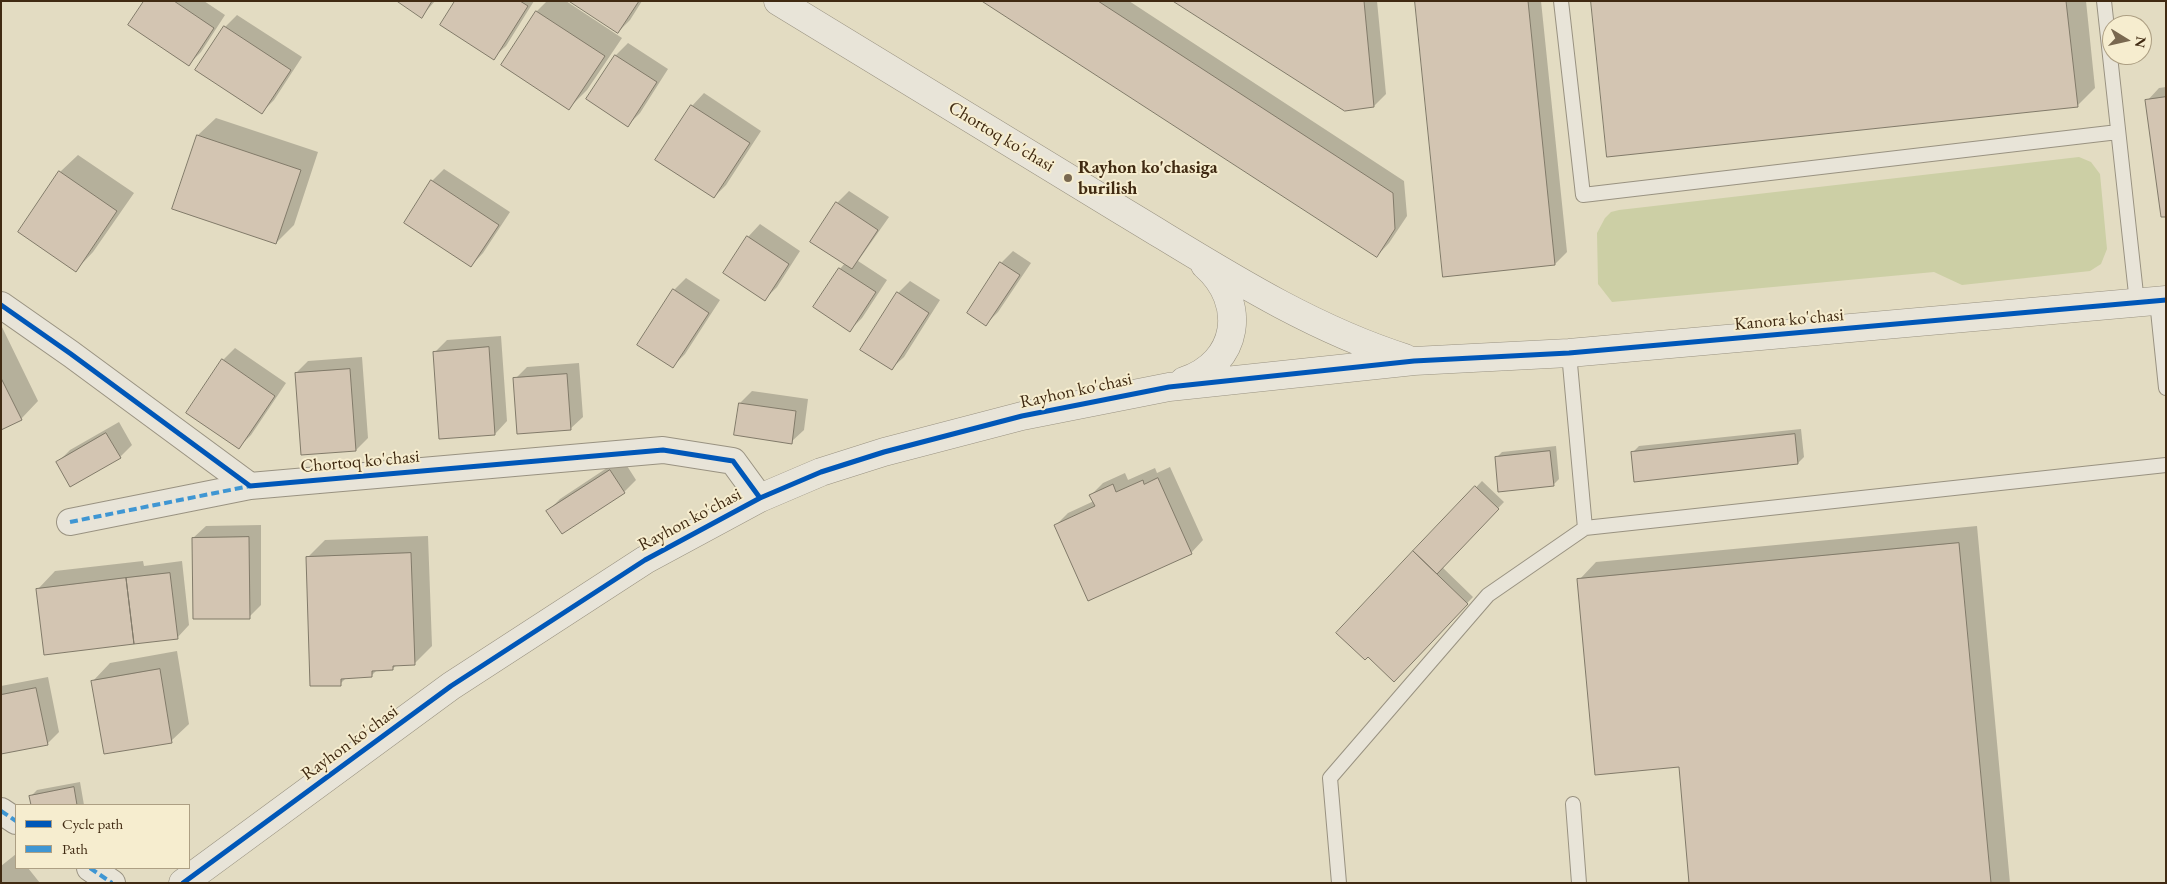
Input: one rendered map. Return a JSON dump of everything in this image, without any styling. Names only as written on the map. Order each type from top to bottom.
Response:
[{"type":"street","name":"Chortoq ko'chasi","points":[[778,1],[1280,304],[1359,343],[1414,360]]},
{"type":"street","points":[[1169,387],[1194,378],[1212,367],[1226,349],[1232,329],[1232,310],[1223,288],[1210,269],[1190,251]]},
{"type":"street","name":"Kanora ko'chasi","points":[[1414,360],[1569,353],[2153,301]]},
{"type":"street","points":[[1,305],[71,354],[250,486]]},
{"type":"street","name":"Rayhon ko'chasi","points":[[183,883],[451,686],[645,560],[760,498],[821,472],[884,452],[1022,416],[1169,387],[1414,360]]},
{"type":"street","name":"Chortoq ko'chasi","points":[[70,522],[250,486],[663,450],[733,461],[760,498]]},
{"type":"street","points":[[1,811],[15,820]]},
{"type":"street","points":[[91,869],[112,883]]},
{"type":"lane","points":[[1561,1],[1583,195],[2118,132]]},
{"type":"lane","points":[[2104,1],[2118,132],[2153,301],[2166,388]]},
{"type":"lane","points":[[1569,353],[1585,528]]},
{"type":"lane","points":[[1339,883],[1330,778],[1488,595],[1585,528],[2166,466]]},
{"type":"lane","points":[[1573,804],[1579,883]]},
{"type":"green space","points":[[2079,157],[2091,162],[2100,174],[2107,249],[2101,264],[2090,271],[1962,285],[1934,272],[1612,302],[1598,284],[1597,233],[1605,218],[1611,212]]},
{"type":"building","points":[[144,1],[174,1],[214,28],[189,66],[128,25]]},
{"type":"building","points":[[397,1],[432,1],[422,18]]},
{"type":"building","points":[[455,1],[520,1],[528,6],[494,60],[440,25]]},
{"type":"building","points":[[569,1],[639,1],[618,33]]},
{"type":"building","points":[[982,1],[1098,1],[1393,193],[1395,229],[1377,257]]},
{"type":"building","points":[[1173,1],[1364,1],[1374,107],[1345,111]]},
{"type":"building","points":[[1415,1],[1528,1],[1555,265],[1443,277]]},
{"type":"building","points":[[1591,1],[2066,1],[2078,107],[1607,157]]},
{"type":"building","points":[[536,11],[605,56],[569,110],[501,65]]},
{"type":"building","points":[[224,26],[291,70],[262,114],[195,70]]},
{"type":"building","points":[[615,55],[657,82],[628,127],[586,99]]},
{"type":"building","points":[[2166,97],[2166,217],[2161,217],[2145,100]]},
{"type":"building","points":[[691,105],[750,143],[714,198],[655,160]]},
{"type":"building","points":[[197,135],[301,170],[276,244],[172,209]]},
{"type":"building","points":[[59,171],[117,211],[76,272],[18,232]]},
{"type":"building","points":[[431,180],[499,225],[471,267],[404,223]]},
{"type":"building","points":[[836,202],[878,230],[852,269],[810,242]]},
{"type":"building","points":[[747,236],[789,264],[765,301],[723,273]]},
{"type":"building","points":[[1000,262],[1020,275],[986,326],[967,313]]},
{"type":"building","points":[[839,268],[876,292],[850,332],[813,307]]},
{"type":"building","points":[[673,289],[709,313],[673,368],[637,345]]},
{"type":"building","points":[[897,292],[929,313],[892,370],[860,350]]},
{"type":"building","points":[[489,347],[495,435],[439,439],[433,352]]},
{"type":"building","points":[[222,359],[275,396],[239,449],[186,413]]},
{"type":"building","points":[[350,369],[356,451],[301,455],[295,373]]},
{"type":"building","points":[[567,374],[571,430],[517,434],[513,378]]},
{"type":"building","points":[[1,378],[22,420],[1,430]]},
{"type":"building","points":[[739,403],[796,411],[792,444],[734,435]]},
{"type":"building","points":[[106,433],[121,458],[70,487],[56,462]]},
{"type":"building","points":[[1795,434],[1798,464],[1634,482],[1631,452]]},
{"type":"building","points":[[1550,451],[1554,486],[1498,492],[1495,457]]},
{"type":"building","points":[[610,470],[625,493],[562,534],[546,511]]},
{"type":"building","points":[[1158,478],[1192,554],[1088,601],[1054,525],[1095,506],[1089,495],[1113,484],[1116,492],[1143,480],[1144,484]]},
{"type":"building","points":[[1475,486],[1499,509],[1437,574],[1413,551]]},
{"type":"building","points":[[249,537],[250,619],[193,619],[192,538]]},
{"type":"building","points":[[1959,543],[1991,883],[1689,883],[1679,767],[1595,775],[1577,579]]},
{"type":"building","points":[[1413,551],[1468,604],[1394,682],[1368,657],[1365,660],[1336,633]]},
{"type":"building","points":[[411,553],[415,665],[393,666],[393,670],[372,671],[372,677],[341,679],[341,686],[310,686],[306,557]]},
{"type":"building","points":[[170,573],[178,639],[134,644],[126,578]]},
{"type":"building","points":[[126,578],[134,644],[44,655],[36,589]]},
{"type":"building","points":[[160,669],[172,743],[104,754],[91,681]]},
{"type":"building","points":[[36,688],[48,745],[1,754],[1,695]]},
{"type":"building","points":[[74,787],[77,804],[31,804],[29,796]]},
{"type":"marked path","points":[[70,522],[250,486]]},
{"type":"marked path","points":[[1,811],[15,820]]},
{"type":"marked path","points":[[91,869],[112,883]]},
{"type":"cycle path","points":[[183,883],[451,686],[645,560],[760,498],[821,472],[884,452],[1022,416],[1169,387],[1414,361],[1569,353],[2166,300]]},
{"type":"cycle path","points":[[1,305],[71,354],[250,486],[663,450],[733,461],[760,498]]},
{"type":"place","name":"Rayhon ko'chasiga burilish","points":[[1068,178]]}]
